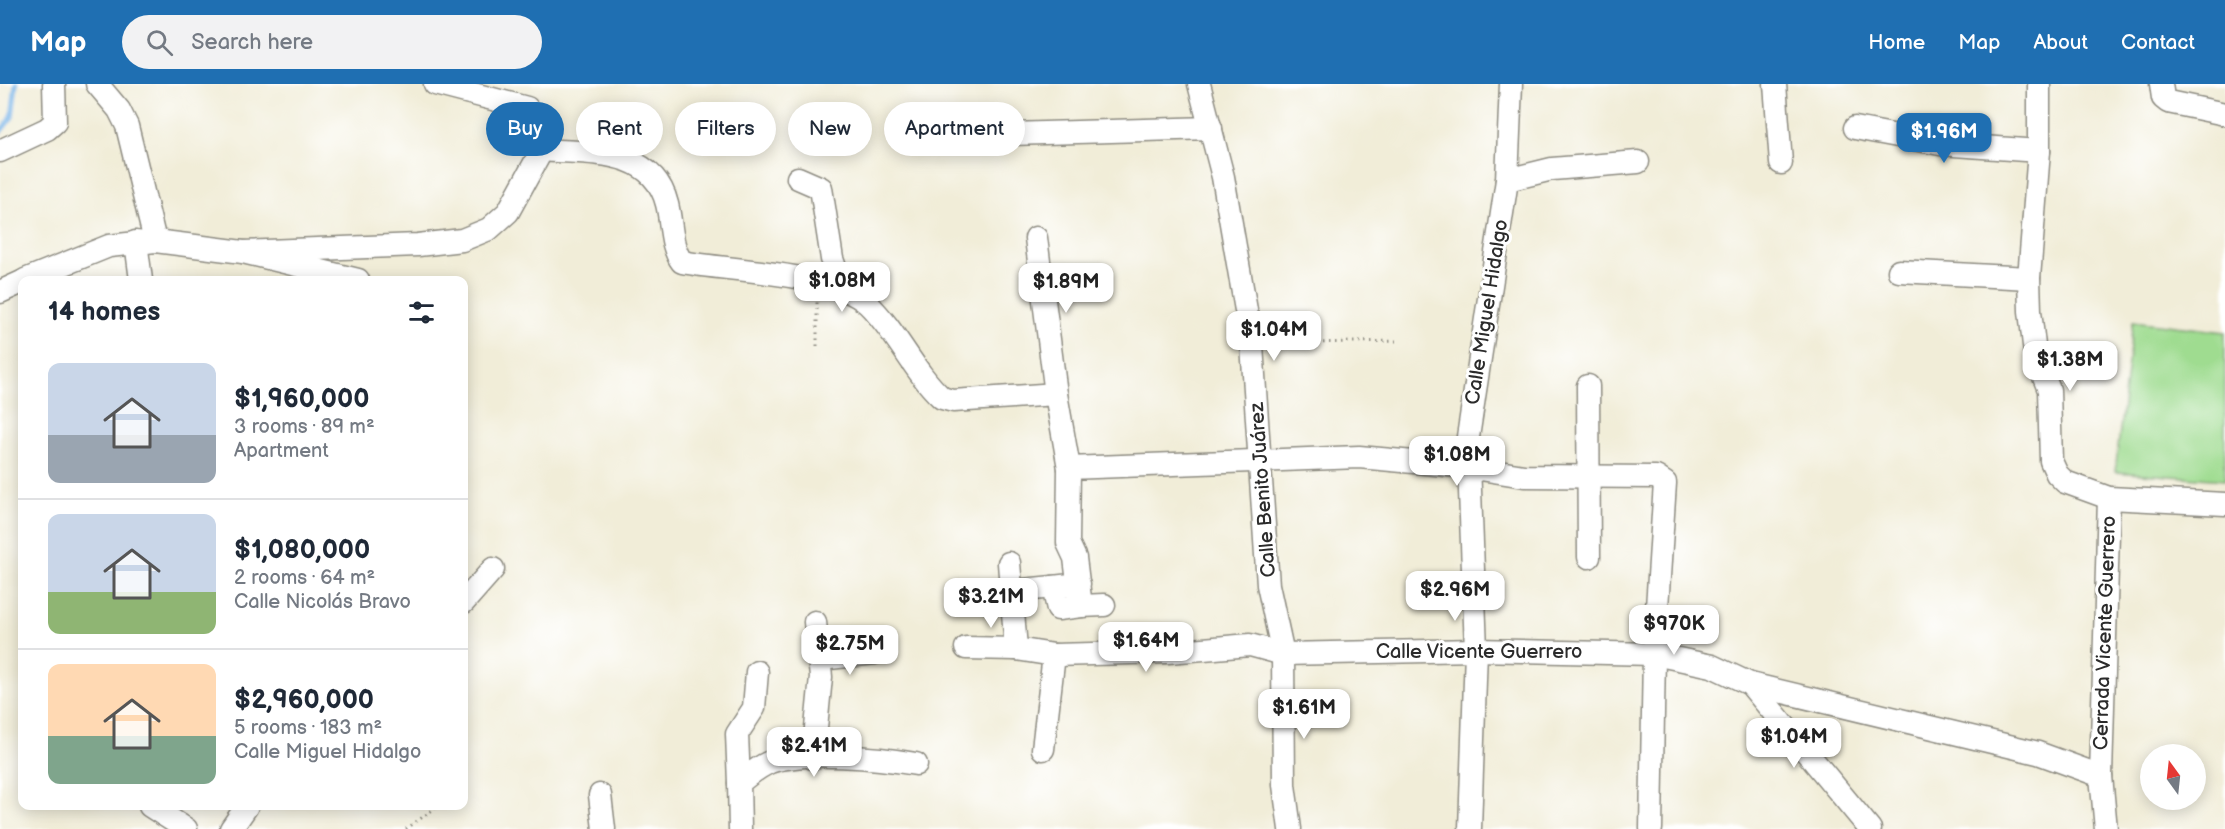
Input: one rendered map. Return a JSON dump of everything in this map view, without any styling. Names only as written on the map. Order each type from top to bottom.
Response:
[{"type":"street","points":[[0,151],[47,129],[55,122],[54,84]]},
{"type":"street","points":[[97,84],[119,110],[127,126],[145,241],[141,276]]},
{"type":"street","points":[[435,84],[503,102]]},
{"type":"street","name":"Calle Benito Juárez","points":[[1199,84],[1223,177],[1252,345],[1268,585],[1283,654],[1284,785],[1290,829]]},
{"type":"street","name":"Calle Miguel Hidalgo","points":[[1470,829],[1476,650],[1468,467],[1470,417],[1507,180],[1511,84]]},
{"type":"street","points":[[1775,84],[1780,163]]},
{"type":"street","name":"Cerrada Vicente Guerrero","points":[[2039,84],[2039,151],[2029,278],[2032,341],[2050,399],[2051,461],[2057,474],[2065,482],[2109,498],[2101,776],[2106,829]]},
{"type":"street","points":[[2161,84],[2163,98],[2169,102],[2225,114]]},
{"type":"street","points":[[1025,134],[1211,128]]},
{"type":"street","points":[[1855,128],[1940,144],[2039,151]]},
{"type":"street","points":[[564,152],[623,158],[643,166],[658,180],[667,202],[676,254],[682,262],[758,270],[843,290],[867,302],[942,398],[953,401],[1056,394]]},
{"type":"street","points":[[243,252],[418,245],[462,240],[489,229],[508,212],[539,156]]},
{"type":"street","points":[[1507,180],[1552,169],[1638,162]]},
{"type":"street","points":[[798,178],[821,188],[832,259],[843,290]]},
{"type":"street","points":[[1036,238],[1056,394],[1069,468],[1068,543],[1075,558],[1080,595]]},
{"type":"street","points":[[48,275],[109,246],[145,241],[243,252],[342,276]]},
{"type":"street","points":[[1899,271],[2029,278]]},
{"type":"street","points":[[0,292],[18,284]]},
{"type":"street","points":[[1588,386],[1589,557]]},
{"type":"street","points":[[1069,468],[1258,459],[1359,457],[1468,467],[1524,476],[1656,477],[1665,483],[1653,654],[1651,829]]},
{"type":"street","points":[[2109,498],[2225,504]]},
{"type":"street","points":[[1009,563],[1016,649]]},
{"type":"street","points":[[468,597],[493,569]]},
{"type":"street","points":[[1012,591],[1053,587],[1104,605]]},
{"type":"street","points":[[813,758],[821,677],[815,622]]},
{"type":"street","name":"Calle Vicente Guerrero","points":[[966,648],[1016,649],[1054,655],[1168,652],[1250,645],[1283,654],[1476,650],[1653,654],[1712,666],[1750,684],[1870,829]]},
{"type":"street","points":[[820,658],[875,653]]},
{"type":"street","points":[[1043,749],[1054,655]]},
{"type":"street","points":[[740,829],[737,734],[754,708],[757,672]]},
{"type":"street","points":[[1750,684],[2038,753],[2101,776]]},
{"type":"street","points":[[739,783],[756,769],[772,761],[813,758],[886,759],[916,764]]},
{"type":"street","points":[[600,795],[604,829]]},
{"type":"street","points":[[156,810],[186,829]]},
{"type":"street","points":[[231,829],[244,810]]},
{"type":"path","points":[[817,283],[817,346]]},
{"type":"path","points":[[1252,345],[1396,341]]},
{"type":"path","points":[[406,829],[432,810]]},
{"type":"green space","points":[[2133,321],[2225,332],[2225,480],[2115,472]]},
{"type":"waterway","points":[[0,132],[12,117],[16,84]]}]
